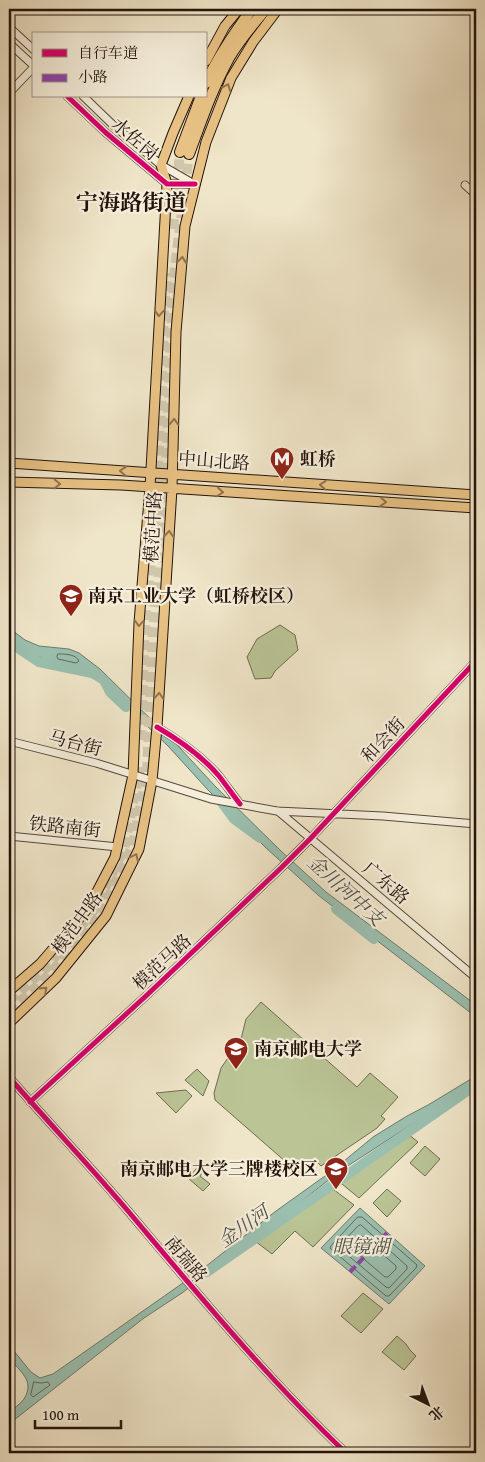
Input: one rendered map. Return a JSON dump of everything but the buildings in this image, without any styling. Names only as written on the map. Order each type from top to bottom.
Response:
[{"type":"highway","points":[[208,78],[234,34],[252,9]]},
{"type":"highway","points":[[200,98],[185,153],[230,57],[252,25],[266,9]]},
{"type":"highway","points":[[252,25],[273,9]]},
{"type":"main road","points":[[208,57],[225,26],[239,9]]},
{"type":"main road","name":"模范中路","points":[[9,1023],[56,978],[106,916],[139,849],[152,781],[157,727],[172,489],[176,332],[185,226],[206,142],[231,78],[253,42],[278,9]]},
{"type":"main road","points":[[161,165],[188,98]]},
{"type":"main road","name":"模范中路","points":[[9,991],[40,964],[88,907],[110,867],[118,847],[132,775],[139,623],[150,487],[167,184],[161,165]]},
{"type":"main road","name":"中山北路","points":[[9,463],[476,495]]},
{"type":"main road","name":"中山北路","points":[[9,482],[150,487],[476,508]]},
{"type":"street","points":[[9,27],[32,48]]},
{"type":"street","points":[[9,43],[32,64]]},
{"type":"street","points":[[9,93],[32,68]]},
{"type":"street","name":"水佐岗","points":[[68,98],[167,184]]},
{"type":"street","name":"水佐岗","points":[[84,98],[161,165],[195,184]]},
{"type":"street","points":[[167,184],[195,184]]},
{"type":"street","points":[[465,185],[476,195]]},
{"type":"street","name":"和会街","points":[[310,839],[332,813],[476,661]]},
{"type":"street","points":[[157,727],[173,736],[203,760],[218,775],[240,804]]},
{"type":"street","name":"马台街","points":[[9,741],[96,763],[211,799],[278,811],[383,816],[476,824]]},
{"type":"street","name":"广东路","points":[[278,811],[476,978]]},
{"type":"street","name":"铁路南街","points":[[9,836],[118,847]]},
{"type":"street","name":"模范马路","points":[[30,1102],[147,995],[310,839]]},
{"type":"street","name":"南瑞路","points":[[9,1077],[127,1209],[199,1296],[266,1370],[346,1453]]},
{"type":"shaded area","points":[[280,625],[295,635],[298,650],[275,671],[271,678],[255,679],[247,657],[257,639]]},
{"type":"shaded area","points":[[261,1002],[357,1087],[370,1073],[398,1097],[381,1116],[385,1119],[377,1128],[321,1166],[314,1162],[311,1164],[311,1168],[314,1171],[302,1176],[215,1100],[214,1093],[221,1068],[241,1039],[246,1019]]},
{"type":"shaded area","points":[[197,1069],[209,1081],[203,1096],[185,1080]]},
{"type":"shaded area","points":[[186,1090],[192,1096],[176,1113],[156,1093]]},
{"type":"shaded area","points":[[408,1134],[418,1142],[359,1198],[336,1179]]},
{"type":"shaded area","points":[[425,1146],[440,1159],[425,1176],[410,1163]]},
{"type":"shaded area","points":[[197,1168],[202,1173],[200,1176],[210,1184],[203,1191],[188,1178]]},
{"type":"shaded area","points":[[329,1186],[354,1205],[313,1247],[295,1231],[272,1254],[255,1241]]},
{"type":"shaded area","points":[[387,1189],[401,1201],[387,1217],[373,1203]]},
{"type":"shaded area","points":[[363,1293],[383,1309],[361,1333],[341,1316]]},
{"type":"shaded area","points":[[397,1336],[416,1356],[404,1370],[382,1352]]},
{"type":"water","points":[[9,628],[25,640],[39,646],[69,649],[79,653],[100,669],[281,851],[326,892],[476,1005],[476,1017],[318,895],[265,847],[208,790],[168,746],[98,679],[80,669],[53,663],[33,654],[9,637]]},
{"type":"water","points":[[476,1076],[476,1085],[454,1097],[343,1169],[182,1293],[144,1318],[9,1424],[9,1413],[24,1399],[28,1386],[24,1376],[10,1357],[9,1345],[31,1372],[40,1378],[53,1374],[200,1271],[276,1211],[332,1171],[373,1137]]},
{"type":"water","name":"眼镜湖","points":[[360,1208],[425,1266],[389,1304],[321,1248]]},
{"type":"waterway","name":"金川河中支","points":[[9,642],[39,662],[92,673],[104,680],[110,692],[126,707]]},
{"type":"waterway","name":"金川河中支","points":[[217,796],[234,819],[260,838]]},
{"type":"waterway","name":"金川河中支","points":[[336,909],[374,939]]},
{"type":"waterway","name":"金川河","points":[[207,1272],[476,1085]]},
{"type":"tunnel","points":[[173,229],[180,152]]},
{"type":"tunnel","points":[[9,1012],[49,975],[100,915],[132,848],[147,774],[153,628],[164,521],[173,284],[189,154]]},
{"type":"tunnel","points":[[141,740],[145,620],[154,531],[161,410],[164,307],[168,273]]},
{"type":"tunnel","points":[[9,1001],[46,968],[94,910],[124,849],[140,767]]},
{"type":"marked path","points":[[350,1272],[387,1233]]},
{"type":"cycle path","points":[[69,98],[105,132],[167,184],[195,184]]},
{"type":"cycle path","points":[[30,1102],[147,995],[281,868],[476,661]]},
{"type":"cycle path","points":[[157,727],[198,755],[219,776],[240,804]]},
{"type":"cycle path","points":[[9,1077],[261,1365],[346,1453]]},
{"type":"place","name":"虹桥","points":[[282,480]]},
{"type":"place","name":"南京工业大学（虹桥校区）","points":[[71,617]]},
{"type":"place","name":"南京邮电大学","points":[[236,1070]]},
{"type":"place","name":"南京邮电大学三牌楼校区","points":[[336,1190]]},
{"type":"district","name":"宁海路街道","points":[[131,202]]}]
